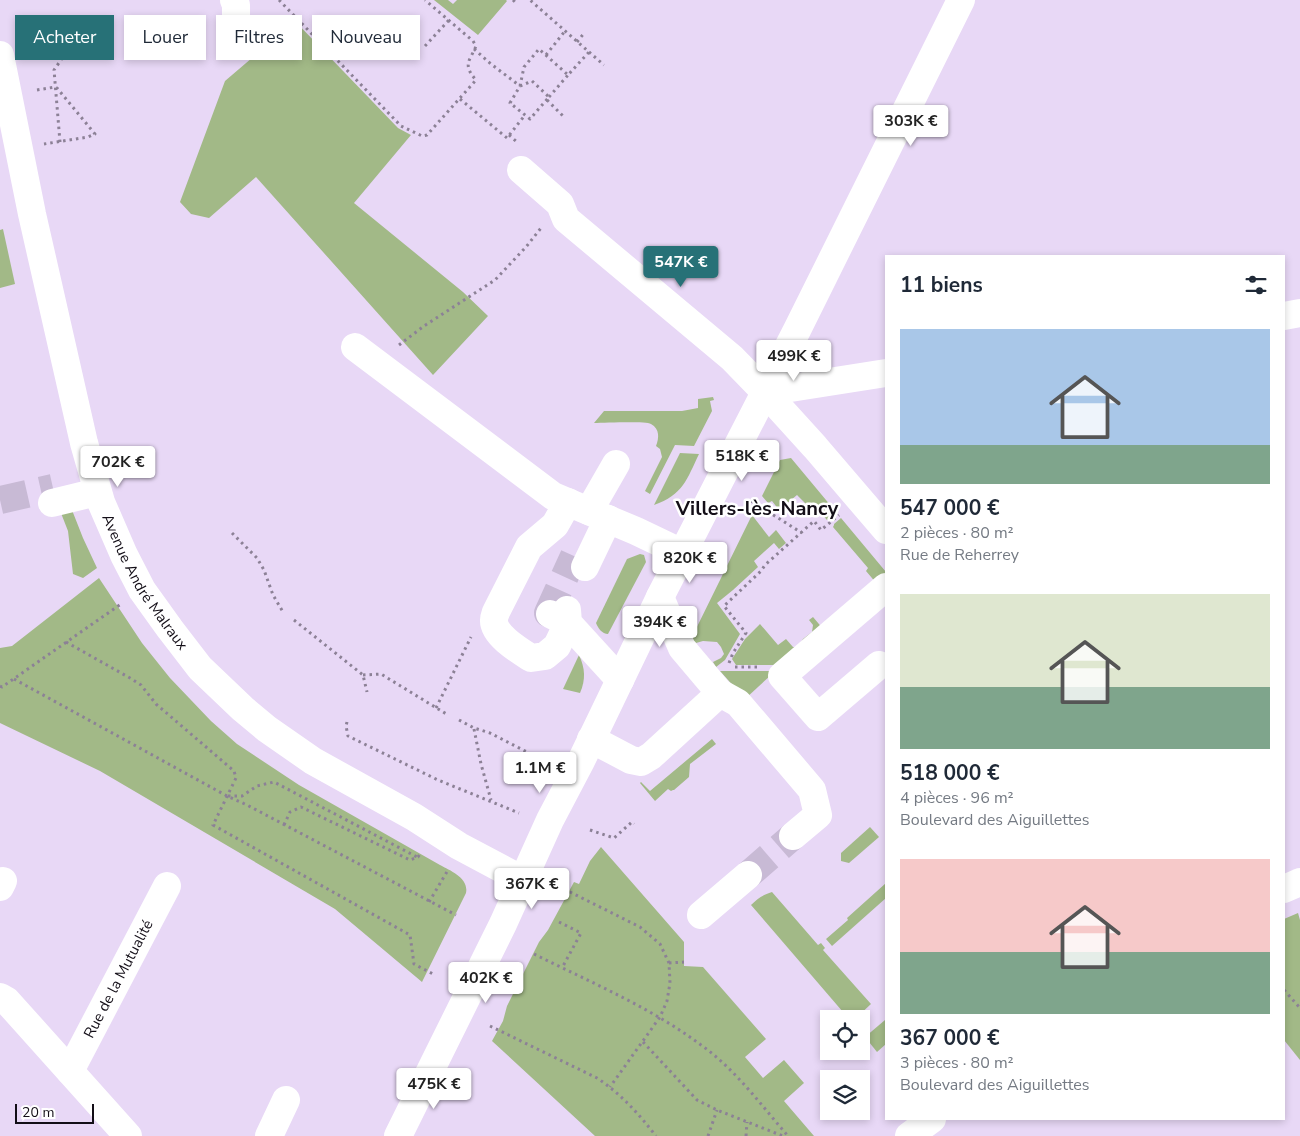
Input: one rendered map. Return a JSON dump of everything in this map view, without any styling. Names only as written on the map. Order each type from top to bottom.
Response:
[{"type":"street","points":[[398,1136],[503,924],[546,829],[660,597],[797,330],[961,0]]},
{"type":"street","name":"Avenue André Malraux","points":[[0,55],[32,214],[84,443],[95,484],[114,534],[142,590],[200,668],[267,729],[314,762],[414,818],[459,846],[523,880]]},
{"type":"street","points":[[521,170],[560,204],[554,222],[732,358],[815,447],[885,529]]},
{"type":"street","points":[[1285,316],[1300,313]]},
{"type":"street","points":[[355,347],[553,496],[682,553]]},
{"type":"street","points":[[765,392],[885,373]]},
{"type":"street","points":[[580,562],[589,511],[616,464]]},
{"type":"street","points":[[52,495],[95,484]]},
{"type":"street","points":[[589,511],[555,525],[529,547],[496,612],[493,622],[496,629],[508,643],[531,658],[545,656],[556,646],[562,615],[620,680]]},
{"type":"street","points":[[879,665],[818,717],[782,676],[885,589]]},
{"type":"street","points":[[660,597],[682,648],[720,693],[738,704],[812,790],[818,815],[793,836]]},
{"type":"street","points":[[591,739],[632,760],[641,762],[651,756],[720,693]]},
{"type":"street","points":[[701,915],[748,875]]},
{"type":"street","points":[[1285,889],[1300,882]]},
{"type":"street","name":"Rue de la Mutualité","points":[[70,1072],[167,886]]},
{"type":"street","points":[[0,997],[128,1136]]},
{"type":"street","points":[[269,1136],[286,1100]]},
{"type":"street","points":[[909,1136],[931,1120]]},
{"type":"path","points":[[279,0],[401,126],[422,136],[427,135],[476,80],[471,75],[468,67],[469,58],[476,46],[425,0]]},
{"type":"path","points":[[513,0],[515,2],[518,0]]},
{"type":"path","points":[[530,0],[604,65]]},
{"type":"path","points":[[425,46],[449,20]]},
{"type":"path","points":[[546,55],[565,31]]},
{"type":"path","points":[[577,42],[585,32]]},
{"type":"path","points":[[474,49],[520,86]]},
{"type":"path","points":[[568,75],[539,49],[524,67],[520,86],[510,103],[530,119],[588,52]]},
{"type":"path","points":[[60,142],[54,70],[61,60]]},
{"type":"path","points":[[520,86],[532,81],[564,116]]},
{"type":"path","points":[[37,90],[55,87]]},
{"type":"path","points":[[18,149],[95,134],[55,87]]},
{"type":"path","points":[[460,99],[507,138],[525,115]]},
{"type":"path","points":[[405,339],[495,280],[526,247],[554,222]]},
{"type":"path","points":[[751,502],[802,533]]},
{"type":"path","points":[[782,676],[760,667],[727,667],[733,653],[746,633],[724,606],[765,565],[814,522],[821,530],[840,514]]},
{"type":"path","points":[[232,533],[257,558],[284,612]]},
{"type":"path","points":[[0,686],[2,688],[142,590]]},
{"type":"path","points":[[294,620],[363,675],[367,692]]},
{"type":"path","points":[[66,642],[141,686],[156,704],[234,771],[236,778],[213,825],[410,935],[414,964],[433,974]]},
{"type":"path","points":[[363,675],[381,674],[448,715]]},
{"type":"path","points":[[14,679],[227,796],[284,824],[456,916]]},
{"type":"path","points":[[459,720],[527,752]]},
{"type":"path","points":[[348,722],[346,726],[348,736],[438,780],[519,813]]},
{"type":"path","points":[[474,728],[481,764],[492,801]]},
{"type":"path","points":[[227,796],[242,796],[257,786],[274,782],[418,857]]},
{"type":"path","points":[[284,824],[290,812],[301,807],[410,860],[418,857],[423,851]]},
{"type":"path","points":[[590,830],[614,838],[632,822],[634,824]]},
{"type":"path","points":[[429,902],[448,870]]},
{"type":"path","points":[[564,889],[640,927],[660,944],[669,963],[670,983],[667,1001],[660,1017],[610,1087]]},
{"type":"path","points":[[559,922],[581,933],[562,968]]},
{"type":"path","points":[[534,954],[660,1017],[702,1045],[739,1079],[788,1136]]},
{"type":"path","points":[[669,963],[684,962]]},
{"type":"path","points":[[1285,991],[1300,1008]]},
{"type":"path","points":[[490,1026],[597,1078],[610,1087],[638,1113],[656,1136]]},
{"type":"path","points":[[643,1042],[696,1100],[783,1136]]},
{"type":"path","points":[[708,1136],[717,1110]]},
{"type":"path","points":[[746,1136],[747,1122]]},
{"type":"green space","points":[[434,0],[448,0],[453,4],[457,0],[507,1],[478,35]]},
{"type":"green space","points":[[302,28],[312,39],[312,60],[332,60],[398,128],[411,135],[354,203],[463,292],[488,316],[433,375],[256,177],[209,218],[191,214],[180,202],[225,81],[250,60],[302,60]]},
{"type":"green space","points":[[3,229],[15,284],[0,288],[0,230]]},
{"type":"green space","points":[[713,397],[714,400],[710,401],[712,411],[694,446],[675,445],[650,494],[645,491],[662,457],[660,449],[656,446],[658,437],[656,428],[647,423],[594,423],[604,411],[682,411],[698,408],[698,399]]},
{"type":"green space","points":[[680,453],[699,454],[678,491],[664,501],[654,505]]},
{"type":"green space","points":[[791,458],[836,512],[827,520],[813,504],[809,507],[797,495],[779,510],[772,501],[768,503],[762,496],[780,460]]},
{"type":"green space","points":[[70,505],[97,568],[83,578],[73,574],[68,531],[59,508]]},
{"type":"green space","points":[[752,515],[769,537],[776,530],[786,543],[779,549],[774,543],[754,561],[758,567],[717,603],[740,634],[725,660],[716,667],[713,662],[724,654],[717,642],[703,641],[696,643],[691,639]]},
{"type":"green space","points":[[841,518],[885,571],[885,577],[877,584],[866,571],[868,568],[833,527]]},
{"type":"green space","points":[[640,554],[644,555],[646,562],[608,634],[604,633],[596,623],[627,559]]},
{"type":"green space","points":[[99,578],[142,643],[170,678],[211,721],[237,744],[299,785],[462,879],[465,883],[466,893],[422,982],[335,909],[100,771],[0,723],[0,648],[12,646]]},
{"type":"green space","points":[[813,617],[824,630],[784,665],[736,665],[732,659],[745,639],[760,624],[778,645],[786,639],[793,647],[798,647],[803,639],[812,632],[813,625],[809,620]]},
{"type":"green space","points":[[579,655],[583,664],[584,674],[580,693],[563,689]]},
{"type":"green space","points":[[720,671],[769,671],[771,675],[745,699]]},
{"type":"green space","points":[[712,739],[716,744],[690,764],[689,777],[674,790],[668,789],[655,801],[640,783],[650,791]]},
{"type":"green space","points":[[870,827],[879,837],[849,863],[841,861],[841,853]]},
{"type":"green space","points":[[601,847],[684,942],[684,966],[703,967],[766,1039],[745,1057],[763,1078],[784,1060],[804,1083],[784,1101],[814,1136],[595,1136],[492,1041],[539,942],[548,930],[574,882],[579,884],[590,861]]},
{"type":"green space","points":[[885,884],[885,899],[832,946],[826,939],[848,920],[847,918]]},
{"type":"green space","points":[[772,892],[818,945],[821,943],[825,948],[823,950],[871,1004],[865,1010],[841,1010],[751,905],[761,897]]},
{"type":"green space","points":[[1298,913],[1300,920],[1300,1060],[1285,1041],[1285,919]]},
{"type":"green space","points":[[885,1020],[885,1045],[877,1052],[870,1043],[870,1033]]},
{"type":"tunnel","points":[[0,500],[53,488]]},
{"type":"tunnel","points":[[550,614],[548,613],[574,556]]},
{"type":"tunnel","points":[[748,875],[793,836]]},
{"type":"district","name":"Villers-lès-Nancy","points":[[757,508]]}]
